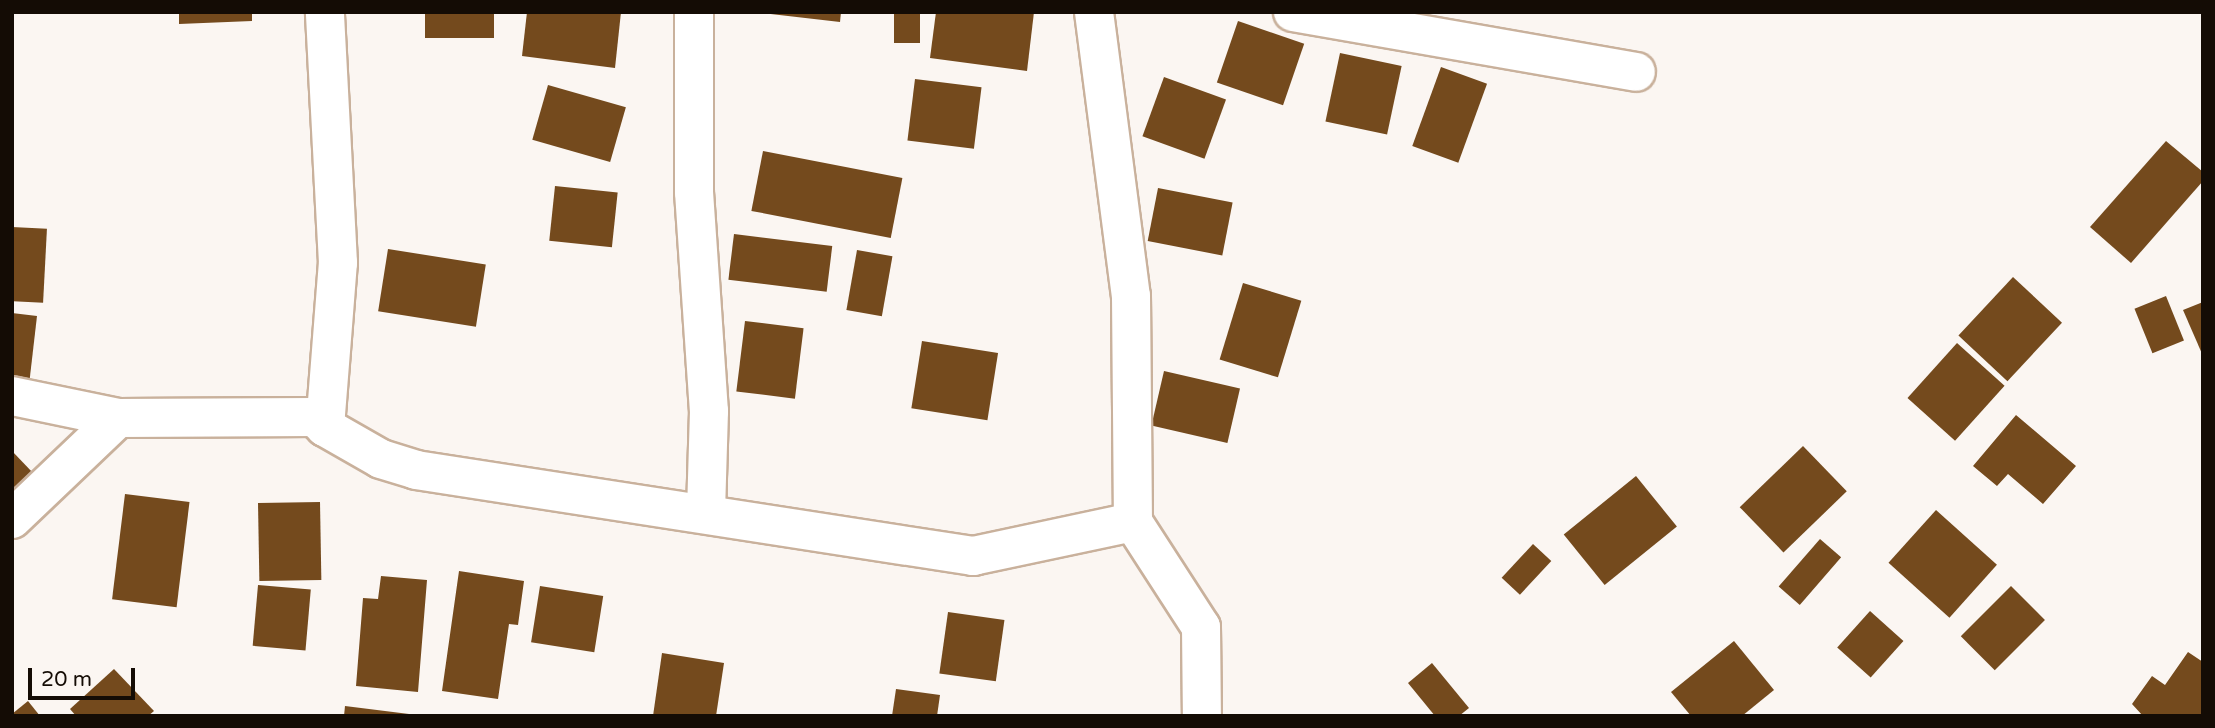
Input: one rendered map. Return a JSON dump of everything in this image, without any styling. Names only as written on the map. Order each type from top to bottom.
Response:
[{"type":"street","points":[[325,12],[338,263],[325,427]]},
{"type":"street","points":[[694,12],[694,192],[709,411],[706,513]]},
{"type":"street","points":[[1094,12],[1131,296],[1133,522],[1201,627],[1202,716]]},
{"type":"street","points":[[1293,12],[1636,72]]},
{"type":"street","points":[[12,396],[118,418],[316,417],[325,427],[381,459],[416,470],[973,556],[1133,522]]},
{"type":"street","points":[[12,519],[118,418]]},
{"type":"building","points":[[179,12],[252,12],[252,21],[179,24]]},
{"type":"building","points":[[425,12],[494,12],[494,38],[425,38]]},
{"type":"building","points":[[527,12],[621,12],[615,68],[522,56]]},
{"type":"building","points":[[754,12],[841,12],[840,22]]},
{"type":"building","points":[[894,12],[920,12],[920,43],[894,43]]},
{"type":"building","points":[[936,12],[1034,12],[1027,71],[930,58]]},
{"type":"building","points":[[1238,21],[1304,44],[1283,105],[1217,82]]},
{"type":"building","points":[[1340,53],[1402,66],[1387,135],[1325,121]]},
{"type":"building","points":[[1441,67],[1487,84],[1458,163],[1412,146]]},
{"type":"building","points":[[1164,77],[1226,100],[1204,159],[1142,136]]},
{"type":"building","points":[[915,79],[982,87],[974,149],[907,141]]},
{"type":"building","points":[[548,85],[626,107],[610,162],[532,140]]},
{"type":"building","points":[[2166,141],[2203,172],[2203,181],[2131,263],[2090,227]]},
{"type":"building","points":[[763,151],[902,178],[891,238],[751,211]]},
{"type":"building","points":[[555,186],[618,193],[612,247],[549,241]]},
{"type":"building","points":[[1158,188],[1233,203],[1222,256],[1148,241]]},
{"type":"building","points":[[12,227],[47,229],[43,303],[12,301]]},
{"type":"building","points":[[734,234],[832,246],[827,292],[728,280]]},
{"type":"building","points":[[388,249],[486,264],[476,327],[378,311]]},
{"type":"building","points":[[857,250],[892,256],[882,316],[846,310]]},
{"type":"building","points":[[2013,277],[2062,323],[2007,381],[1958,336]]},
{"type":"building","points":[[1243,283],[1301,301],[1278,377],[1220,360]]},
{"type":"building","points":[[2166,296],[2184,341],[2152,353],[2134,309]]},
{"type":"building","points":[[2203,302],[2203,356],[2183,310]]},
{"type":"building","points":[[12,313],[37,316],[29,385],[12,383]]},
{"type":"building","points":[[745,321],[804,328],[795,399],[736,391]]},
{"type":"building","points":[[922,341],[998,353],[987,420],[911,408]]},
{"type":"building","points":[[1957,343],[2005,386],[1955,441],[1907,398]]},
{"type":"building","points":[[1164,371],[1240,389],[1227,443],[1151,426]]},
{"type":"building","points":[[2016,415],[2076,466],[2043,504],[2008,474],[1997,486],[1973,466]]},
{"type":"building","points":[[1803,446],[1847,491],[1783,552],[1740,507]]},
{"type":"building","points":[[12,451],[34,474],[12,495]]},
{"type":"building","points":[[1636,476],[1677,527],[1605,585],[1564,535]]},
{"type":"building","points":[[125,494],[190,502],[177,607],[112,599]]},
{"type":"building","points":[[320,502],[321,580],[259,581],[258,503]]},
{"type":"building","points":[[1936,510],[1997,565],[1949,618],[1888,563]]},
{"type":"building","points":[[1820,539],[1841,557],[1800,605],[1779,587]]},
{"type":"building","points":[[1533,544],[1551,561],[1520,595],[1502,578]]},
{"type":"building","points":[[459,571],[524,581],[518,625],[509,624],[498,699],[442,691]]},
{"type":"building","points":[[381,576],[427,580],[418,692],[356,686],[363,598],[378,599]]},
{"type":"building","points":[[258,585],[311,590],[305,650],[253,646]]},
{"type":"building","points":[[540,586],[603,596],[594,652],[531,642]]},
{"type":"building","points":[[2011,586],[2045,620],[1995,670],[1961,636]]},
{"type":"building","points":[[1870,611],[1903,641],[1871,678],[1837,647]]},
{"type":"building","points":[[948,612],[1004,620],[996,681],[939,673]]},
{"type":"building","points":[[1734,641],[1774,690],[1742,716],[1691,716],[1671,692]]},
{"type":"building","points":[[2188,652],[2203,662],[2203,716],[2143,716],[2132,704],[2152,676],[2165,685]]},
{"type":"building","points":[[662,653],[724,663],[716,716],[653,716]]},
{"type":"building","points":[[1432,663],[1469,708],[1459,716],[1435,716],[1408,683]]},
{"type":"building","points":[[114,669],[154,711],[148,716],[76,716],[70,709]]},
{"type":"building","points":[[896,689],[940,695],[937,716],[892,716]]},
{"type":"building","points":[[28,701],[40,716],[12,716],[12,714]]},
{"type":"building","points":[[345,706],[409,714],[409,716],[344,716]]}]
